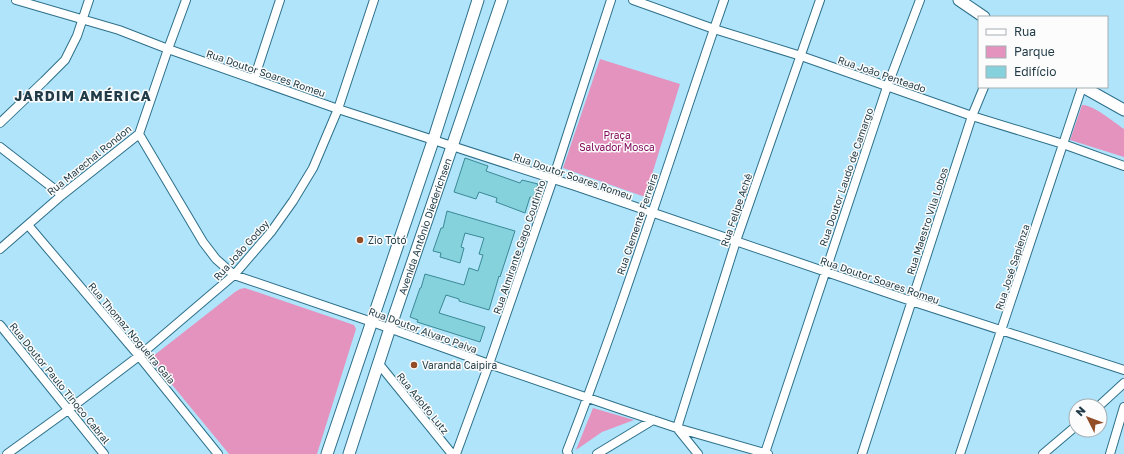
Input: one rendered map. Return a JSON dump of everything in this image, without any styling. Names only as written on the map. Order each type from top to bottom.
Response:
[{"type":"main road","name":"Avenida Antônio Diederichsen","points":[[327,454],[433,140],[478,0]]},
{"type":"main road","name":"Avenida Antônio Diederichsen","points":[[349,454],[390,328],[502,0]]},
{"type":"main road","points":[[958,0],[982,16]]},
{"type":"main road","points":[[1085,88],[1124,110]]},
{"type":"street","name":"Rua Doutor Soares Romeu","points":[[16,0],[119,30],[168,49],[338,109],[553,179],[911,302],[1124,370]]},
{"type":"street","points":[[0,123],[65,60],[77,36],[89,0]]},
{"type":"street","name":"Rua Marechal Rondon","points":[[0,249],[62,195],[139,134],[186,0]]},
{"type":"street","points":[[254,79],[280,0]]},
{"type":"street","name":"Rua João Godoy","points":[[7,454],[139,356],[234,275],[271,232],[293,201],[313,168],[338,109],[374,0]]},
{"type":"street","name":"Rua Almirante Gago Coutinho","points":[[456,454],[553,179],[611,0]]},
{"type":"street","name":"Rua João Penteado","points":[[633,0],[714,29],[801,56],[972,116],[1063,144],[1124,166]]},
{"type":"street","name":"Rua Clemente Ferreira","points":[[568,454],[567,451],[588,398],[724,0]]},
{"type":"street","name":"Rua Felipe Achê","points":[[677,428],[736,241],[820,0]]},
{"type":"street","name":"Rua Doutor Laudo de Camargo","points":[[766,453],[887,86],[920,0]]},
{"type":"street","name":"Rua Maestro Vila Lobos","points":[[862,454],[972,116],[984,88]]},
{"type":"street","name":"Rua José Sapienza","points":[[960,454],[1083,88]]},
{"type":"street","name":"Rua Doutor Alvaro Paiva","points":[[139,134],[202,242],[216,259],[234,275],[653,420],[766,453]]},
{"type":"street","points":[[0,147],[62,195]]},
{"type":"street","name":"Rua Thomaz Nogueira Gaia","points":[[28,225],[139,356],[218,454]]},
{"type":"street","name":"Rua Doutor Paulo Tinoco Cabral","points":[[0,325],[104,454]]},
{"type":"street","name":"Rua Adolfo Lutz","points":[[379,364],[452,454]]},
{"type":"street","points":[[1108,398],[1124,383]]},
{"type":"street","points":[[1110,454],[1124,407]]},
{"type":"street","points":[[597,454],[653,420]]},
{"type":"street","points":[[677,428],[698,454]]},
{"type":"street","points":[[1043,454],[1068,433]]},
{"type":"green space","name":"Praça Salvador Mosca","points":[[600,59],[680,84],[645,197],[563,168]]},
{"type":"green space","points":[[1082,105],[1086,105],[1097,110],[1124,129],[1124,157],[1070,140]]},
{"type":"green space","points":[[245,288],[354,325],[356,329],[317,454],[229,454],[155,364],[152,357],[235,292]]},
{"type":"green space","points":[[593,408],[634,420],[602,432],[576,450]]},
{"type":"building","points":[[465,158],[488,166],[486,171],[520,183],[522,180],[538,184],[534,197],[530,197],[525,213],[496,202],[497,198],[479,192],[476,199],[454,192]]},
{"type":"building","points":[[447,211],[515,231],[489,310],[459,301],[459,299],[446,295],[439,313],[485,327],[480,342],[417,322],[418,320],[410,317],[425,274],[464,285],[469,268],[478,271],[483,255],[479,254],[484,238],[465,233],[461,247],[464,248],[460,263],[440,257],[441,253],[433,251],[441,228],[443,228]]},
{"type":"place","name":"Zio Totó","points":[[360,240]]},
{"type":"place","name":"Varanda Caipira","points":[[414,365]]},
{"type":"district","name":"JARDIM AMÉRICA","points":[[83,96]]}]
